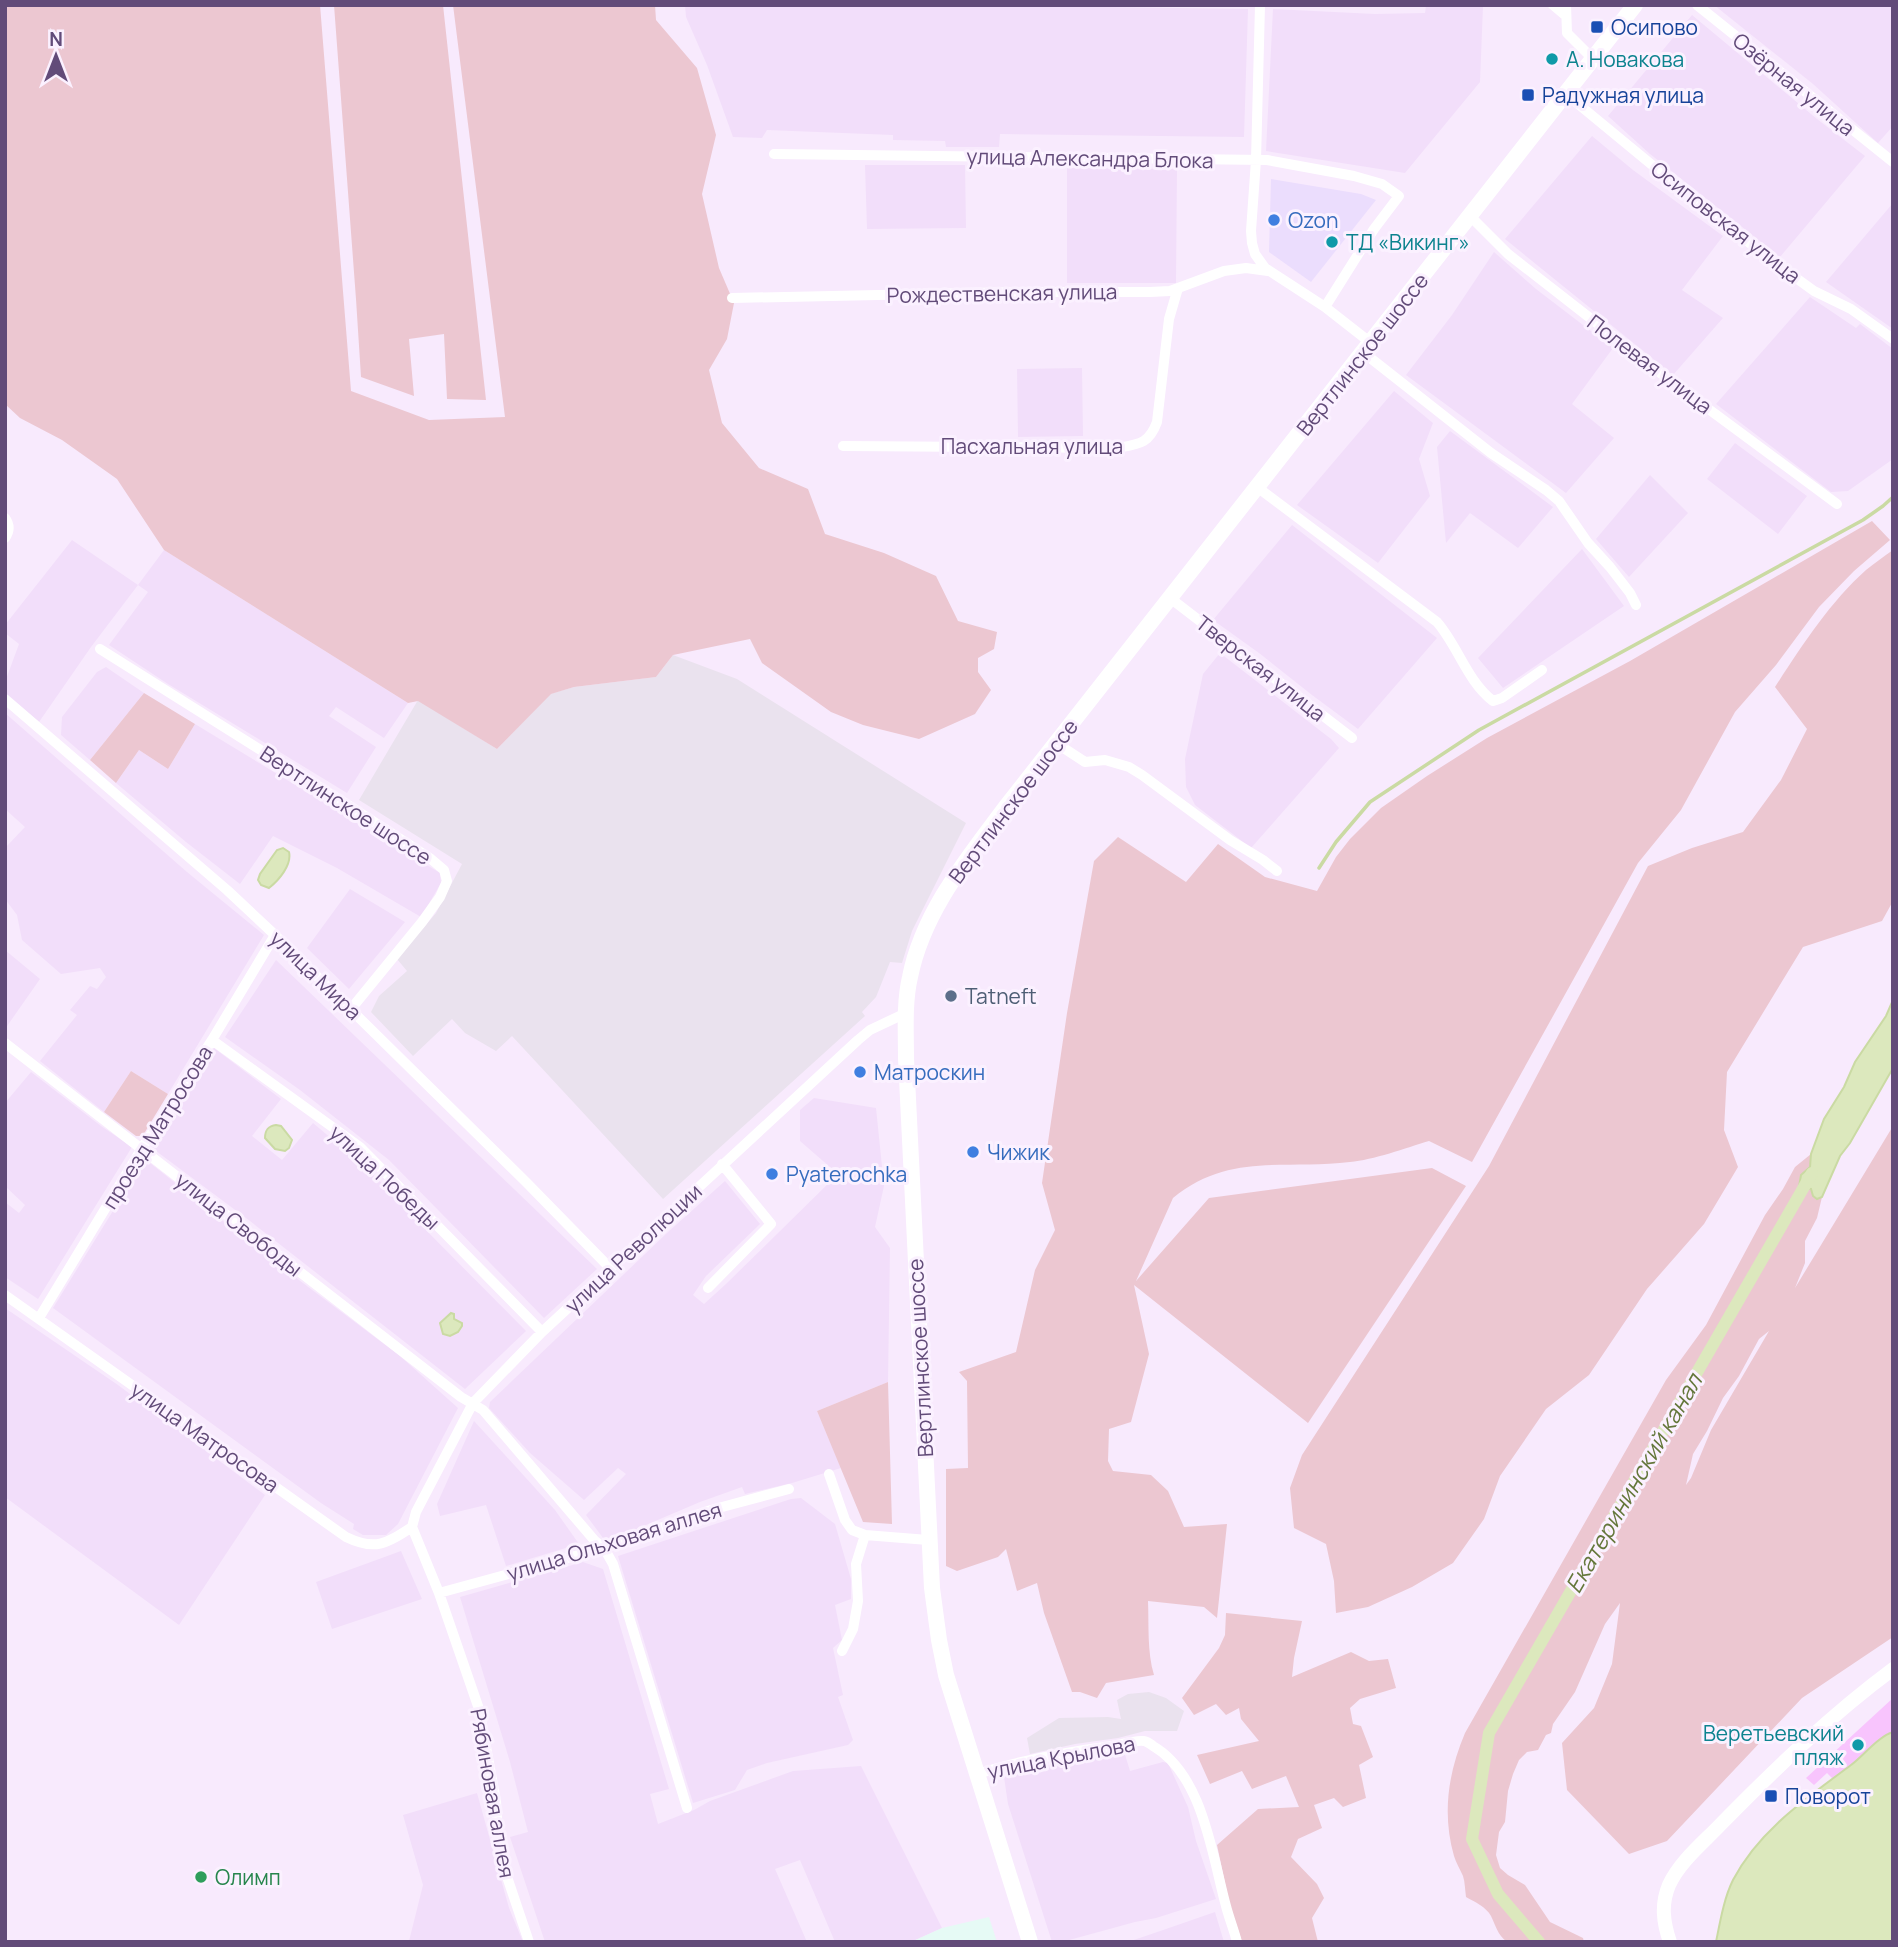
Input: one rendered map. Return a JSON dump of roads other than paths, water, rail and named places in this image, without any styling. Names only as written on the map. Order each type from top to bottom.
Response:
[{"type":"main road","name":"Вертлинское шоссе","points":[[1030,1942],[946,1675],[932,1588],[907,1084],[906,1013],[913,963],[928,923],[969,856],[1636,5]]},
{"type":"street","points":[[1260,5],[1252,243],[1259,261],[1268,271],[1325,307],[1367,348],[1491,453],[1559,501],[1636,605]]},
{"type":"street","points":[[1553,5],[1566,10],[1567,33],[1593,59]]},
{"type":"street","name":"Озёрная улица","points":[[1697,5],[1893,162]]},
{"type":"street","name":"Осиповская улица","points":[[1566,94],[1709,212],[1785,270],[1814,291],[1851,309],[1893,339]]},
{"type":"street","name":"улица Александра Блока","points":[[774,154],[1267,160],[1354,176],[1382,184],[1399,196],[1374,229],[1325,307]]},
{"type":"street","name":"Полевая улица","points":[[1470,216],[1508,254],[1672,382],[1837,504]]},
{"type":"street","name":"Рождественская улица","points":[[732,298],[1170,291],[1224,271],[1245,268],[1268,271]]},
{"type":"street","name":"Пасхальная улица","points":[[844,446],[1117,448],[1142,443],[1153,433],[1157,422],[1169,319],[1178,288]]},
{"type":"street","points":[[1257,487],[1437,622],[1460,660],[1486,696],[1493,701],[1502,698],[1542,670]]},
{"type":"street","points":[[5,518],[9,525],[5,538]]},
{"type":"street","name":"Тверская улица","points":[[1170,598],[1352,738]]},
{"type":"street","name":"Вертлинское шоссе","points":[[100,649],[348,805],[444,870],[447,881],[440,897],[351,1009]]},
{"type":"street","name":"улица Мира","points":[[5,699],[275,934],[611,1269]]},
{"type":"street","points":[[1056,743],[1085,762],[1105,760],[1136,771],[1276,871]]},
{"type":"street","name":"проезд Матросова","points":[[39,1318],[275,934]]},
{"type":"street","name":"улица Революции","points":[[412,1527],[416,1512],[474,1403],[542,1332],[858,1040],[870,1030],[906,1013]]},
{"type":"street","name":"улица Победы","points":[[212,1040],[360,1147],[542,1332]]},
{"type":"street","name":"улица Свободы","points":[[5,1043],[461,1396],[483,1410],[595,1541],[604,1548]]},
{"type":"street","points":[[708,1288],[771,1224],[723,1164]]},
{"type":"street","name":"улица Матросова","points":[[5,1295],[346,1537],[374,1546],[394,1539],[412,1527]]},
{"type":"street","points":[[829,1474],[845,1520],[852,1530],[866,1535],[929,1541]]},
{"type":"street","name":"улица Ольховая аллея","points":[[439,1593],[604,1548],[711,1510],[789,1489]]},
{"type":"street","name":"Рябиновая аллея","points":[[412,1527],[439,1593],[479,1709],[496,1801],[499,1853],[529,1942]]},
{"type":"street","points":[[842,1651],[856,1617],[856,1564],[866,1535]]},
{"type":"street","points":[[604,1548],[612,1564],[687,1808]]},
{"type":"street","points":[[1670,1942],[1663,1910],[1670,1883],[1680,1867],[1811,1737],[1893,1669]]},
{"type":"street","name":"улица Крылова","points":[[977,1774],[1083,1750],[1145,1741],[1168,1755],[1195,1797],[1237,1942]]},
{"type":"waterway","points":[[1319,868],[1336,842],[1370,802],[1479,730],[1863,520],[1893,497]]},
{"type":"waterway","name":"Екатерининский канал","points":[[1539,1942],[1498,1894],[1472,1839],[1489,1733],[1812,1173]]},
{"type":"place","name":"Осипово","points":[[1597,27]]},
{"type":"place","name":"А. Новакова","points":[[1552,59]]},
{"type":"place","name":"Радужная улица","points":[[1528,95]]},
{"type":"place","name":"Ozon","points":[[1274,220]]},
{"type":"place","name":"ТД «Викинг»","points":[[1332,242]]},
{"type":"place","name":"Tatneft","points":[[951,996]]},
{"type":"place","name":"Матроскин","points":[[860,1072]]},
{"type":"place","name":"Чижик","points":[[973,1152]]},
{"type":"place","name":"Pyaterochka","points":[[772,1174]]},
{"type":"place","name":"Веретьевский пляж","points":[[1858,1745]]},
{"type":"place","name":"Поворот","points":[[1771,1796]]},
{"type":"place","name":"Олимп","points":[[201,1877]]}]
